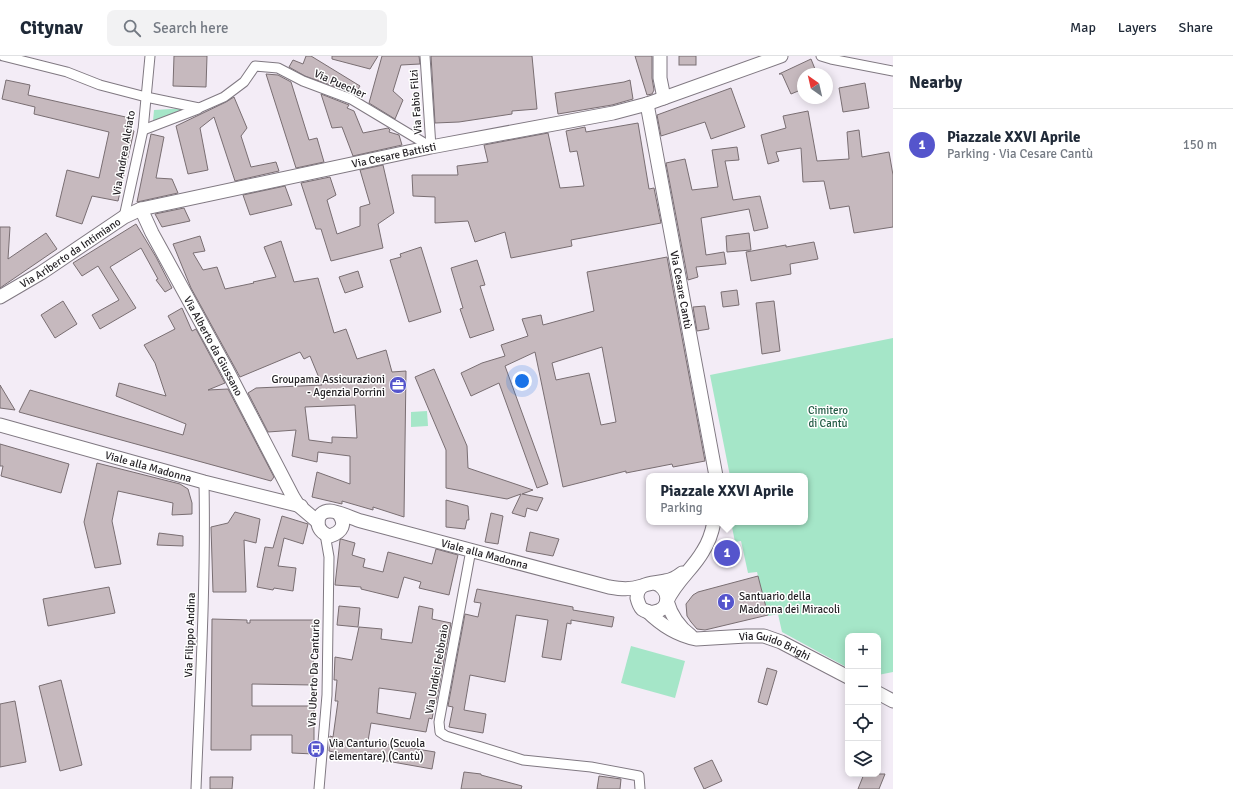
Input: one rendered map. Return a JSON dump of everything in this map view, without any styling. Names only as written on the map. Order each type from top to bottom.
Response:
[{"type":"street","points":[[3,56],[67,72],[100,85],[146,98],[199,108]]},
{"type":"street","name":"Via Andrea Alciato","points":[[125,214],[143,130],[150,56]]},
{"type":"street","points":[[143,130],[224,97],[244,82],[255,66],[256,56]]},
{"type":"street","name":"Via Fabio Filzi","points":[[425,56],[431,147]]},
{"type":"street","points":[[660,56],[660,78],[664,98]]},
{"type":"street","name":"Via Cesare Battisti","points":[[141,209],[431,147],[613,113],[647,104],[781,56]]},
{"type":"street","points":[[821,56],[893,71]]},
{"type":"street","name":"Via Puecher","points":[[255,66],[278,68],[303,80],[351,99],[431,147]]},
{"type":"street","name":"Via Cesare Cantù","points":[[647,104],[715,473]]},
{"type":"street","name":"Via Ariberto da Intimiano","points":[[0,297],[41,273],[125,214],[141,209]]},
{"type":"street","name":"Via Alberto da Giussano","points":[[141,209],[298,505]]},
{"type":"street","name":"Viale alla Madonna","points":[[0,425],[204,482],[332,512],[609,587],[627,589],[648,584]]},
{"type":"street","name":"Via Filippo Andina","points":[[196,789],[203,603],[205,526],[204,482]]},
{"type":"street","points":[[269,497],[280,492],[286,483]]},
{"type":"street","name":"Viale alla Madonna","points":[[298,505],[318,522]]},
{"type":"street","points":[[334,532],[343,522],[341,517],[332,512],[323,513],[318,522],[318,527],[321,532],[334,532],[353,522],[361,521]]},
{"type":"street","points":[[692,566],[672,579],[648,584],[638,593],[637,600],[639,606],[645,610],[653,612],[658,611],[665,605],[676,584],[692,566],[704,550],[710,538],[713,525]]},
{"type":"street","name":"Via Uberto Da Canturio","points":[[319,789],[327,695],[329,557],[334,532]]},
{"type":"street","name":"Via Undici Febbraio","points":[[471,550],[439,722],[440,732],[446,736],[523,760],[591,767],[639,776],[640,789]]},
{"type":"street","points":[[648,584],[659,584],[664,588],[673,616],[685,631],[696,639]]},
{"type":"street","name":"Viale alla Madonna","points":[[609,587],[645,610]]},
{"type":"street","name":"Via Guido Brighi","points":[[645,610],[666,628],[680,635],[696,639],[764,636],[781,642],[845,675]]},
{"type":"street","points":[[881,695],[893,701]]},
{"type":"green space","points":[[186,108],[153,121],[154,110]]},
{"type":"green space","name":"Cimitero di Cantù","points":[[893,338],[893,672],[881,674],[881,633],[845,633],[845,666],[782,632],[778,614],[768,616],[757,572],[748,573],[741,541],[735,542],[732,525],[808,525],[808,473],[729,473],[710,375]]},
{"type":"green space","points":[[427,411],[428,426],[411,427],[411,412]]},
{"type":"green space","points":[[631,646],[685,661],[675,698],[621,683]]},
{"type":"building","points":[[174,56],[207,56],[206,87],[173,86]]},
{"type":"building","points":[[306,56],[311,56],[360,86],[355,94],[305,76],[289,67],[293,60],[303,64]]},
{"type":"building","points":[[332,56],[378,56],[370,69],[332,59]]},
{"type":"building","points":[[382,56],[419,56],[420,64],[401,65],[393,91],[403,100],[395,119],[369,103]]},
{"type":"building","points":[[431,56],[532,56],[537,109],[512,111],[512,114],[459,122],[435,123]]},
{"type":"building","points":[[635,56],[652,56],[652,78],[654,90],[652,94],[647,95]]},
{"type":"building","points":[[679,56],[696,56],[696,65],[679,65]]},
{"type":"building","points":[[811,59],[815,68],[797,68],[797,92],[791,94],[782,74],[779,74]]},
{"type":"building","points":[[266,74],[278,75],[291,82],[309,140],[317,138],[324,162],[296,168]]},
{"type":"building","points":[[6,80],[30,85],[28,95],[130,118],[127,128],[134,131],[118,201],[92,196],[82,224],[56,216],[67,170],[99,178],[109,132],[34,114],[35,107],[2,99]]},
{"type":"building","points":[[630,80],[633,99],[612,105],[558,114],[555,93]]},
{"type":"building","points":[[865,83],[869,108],[843,112],[839,88]]},
{"type":"building","points":[[731,88],[745,127],[711,139],[705,122],[661,136],[657,115]]},
{"type":"building","points":[[321,94],[349,105],[347,108],[354,111],[363,133],[388,128],[390,130],[389,132],[399,135],[402,145],[353,156],[342,127],[332,128]]},
{"type":"building","points":[[234,97],[247,128],[241,136],[251,167],[276,162],[279,171],[235,181],[214,117],[200,128],[208,170],[188,174],[176,126]]},
{"type":"building","points":[[808,111],[817,161],[849,159],[847,132],[859,130],[862,157],[889,152],[893,175],[893,227],[854,233],[849,206],[830,209],[824,181],[803,182],[801,148],[776,152],[779,161],[768,164],[761,135],[786,128],[783,116]]},
{"type":"building","points":[[638,123],[649,189],[654,188],[661,223],[571,240],[572,246],[511,258],[505,232],[475,242],[468,221],[435,223],[435,197],[413,196],[412,175],[458,175],[457,166],[488,162],[484,145],[548,133],[560,188],[584,186],[577,151],[570,152],[566,131],[585,127],[586,132]]},
{"type":"building","points":[[151,134],[164,137],[156,178],[172,179],[178,193],[137,202]]},
{"type":"building","points":[[737,147],[739,160],[725,161],[733,200],[760,196],[768,228],[754,231],[749,209],[701,218],[706,255],[724,252],[726,264],[696,267],[698,277],[688,280],[666,163],[685,159],[692,190],[718,187],[712,150]]},
{"type":"building","points":[[383,165],[394,213],[378,224],[383,248],[331,261],[321,229],[316,229],[301,183],[330,177],[336,195],[327,200],[337,234],[360,226],[360,207],[370,204],[360,170]]},
{"type":"building","points":[[285,186],[292,205],[250,215],[243,195]]},
{"type":"building","points":[[184,208],[190,221],[162,227],[155,214]]},
{"type":"building","points":[[136,224],[156,257],[172,288],[165,292],[156,280],[158,279],[141,248],[110,267],[136,308],[100,329],[92,315],[119,300],[98,266],[82,276],[73,263]]},
{"type":"building","points":[[0,227],[10,227],[8,259],[46,233],[57,249],[0,288]]},
{"type":"building","points":[[749,233],[751,250],[727,252],[726,236]]},
{"type":"building","points":[[200,236],[205,251],[193,253],[203,270],[217,267],[225,289],[276,277],[264,247],[281,241],[294,282],[318,278],[334,333],[346,329],[357,359],[386,350],[392,372],[406,371],[404,517],[373,507],[373,510],[342,501],[342,504],[312,497],[317,472],[350,484],[350,456],[318,452],[317,462],[292,456],[296,430],[268,432],[248,393],[256,388],[322,385],[310,356],[304,359],[300,352],[240,377],[191,288],[173,244]],"holes":[[[355,405],[357,438],[332,437],[332,443],[309,440],[305,407]]]},
{"type":"building","points":[[814,242],[818,259],[790,264],[791,274],[751,281],[746,252]]},
{"type":"building","points":[[421,247],[441,312],[409,322],[390,260],[401,257],[400,254]]},
{"type":"building","points":[[667,257],[705,461],[673,467],[672,464],[626,473],[626,471],[563,487],[535,352],[505,366],[548,484],[537,488],[499,383],[471,396],[461,373],[482,363],[505,356],[501,345],[528,336],[522,319],[541,315],[543,325],[594,311],[587,272]],"holes":[[[602,347],[616,422],[601,425],[589,373],[556,380],[552,363]]]},
{"type":"building","points":[[477,260],[485,285],[480,286],[494,330],[470,338],[460,309],[463,308],[451,268]]},
{"type":"building","points":[[358,271],[363,287],[345,293],[339,277]]},
{"type":"building","points":[[737,290],[739,305],[723,307],[721,292]]},
{"type":"building","points":[[63,301],[77,324],[55,338],[41,315]]},
{"type":"building","points":[[774,301],[780,351],[762,354],[756,303]]},
{"type":"building","points":[[705,306],[709,329],[697,331],[693,307]]},
{"type":"building","points":[[182,308],[192,331],[196,329],[225,383],[208,390],[228,389],[274,477],[271,481],[19,412],[30,390],[183,435],[186,424],[116,396],[119,383],[166,396],[155,363],[144,345],[175,329],[168,316]]},
{"type":"building","points":[[434,369],[467,446],[468,468],[533,490],[522,494],[543,498],[537,511],[527,508],[525,517],[512,513],[521,494],[507,499],[446,488],[446,450],[415,377]]},
{"type":"building","points":[[0,385],[15,410],[0,408]]},
{"type":"building","points":[[0,444],[69,464],[61,493],[1,476],[3,466],[0,466]]},
{"type":"building","points":[[97,463],[180,484],[188,489],[192,503],[192,514],[172,515],[173,503],[118,491],[112,521],[121,564],[95,568],[84,522]]},
{"type":"building","points":[[446,500],[468,506],[469,520],[467,520],[465,529],[446,527]]},
{"type":"building","points":[[235,512],[260,519],[256,543],[244,540],[246,592],[213,592],[211,527],[228,523]]},
{"type":"building","points":[[491,513],[503,516],[498,544],[485,542]]},
{"type":"building","points":[[282,516],[308,524],[303,544],[284,538],[278,566],[296,568],[293,591],[274,588],[273,590],[257,587],[265,547],[273,548]]},
{"type":"building","points":[[530,532],[559,539],[553,556],[526,551]]},
{"type":"building","points":[[159,533],[183,536],[183,546],[157,545]]},
{"type":"building","points":[[341,539],[355,543],[352,555],[365,559],[363,567],[383,572],[388,552],[432,564],[436,549],[458,555],[449,595],[419,588],[421,582],[404,577],[398,598],[361,589],[361,587],[335,585]]},
{"type":"building","name":"Santuario della Madonna dei Miracoli","points":[[758,576],[768,615],[705,630],[697,629],[687,616],[686,604],[693,595],[698,592]]},
{"type":"building","points":[[109,587],[115,613],[48,626],[43,599]]},
{"type":"building","points":[[477,589],[573,607],[573,610],[614,617],[612,627],[571,620],[571,624],[567,623],[561,660],[542,657],[548,620],[516,615],[505,682],[470,675],[464,710],[486,714],[483,733],[449,727],[453,707],[448,706],[465,614],[478,617],[481,603],[474,602]]},
{"type":"building","points":[[339,606],[360,608],[358,627],[337,625]]},
{"type":"building","points":[[419,606],[433,609],[432,619],[451,623],[432,719],[429,718],[426,732],[371,723],[368,741],[435,752],[432,769],[329,751],[330,736],[333,737],[338,701],[335,701],[337,680],[334,680],[335,657],[352,660],[359,627],[382,629],[381,639],[412,643]],"holes":[[[379,688],[416,693],[410,719],[377,713]]]},
{"type":"building","points":[[212,619],[247,620],[247,623],[250,623],[250,620],[314,620],[313,685],[252,684],[252,706],[314,706],[314,754],[292,753],[292,735],[251,735],[251,750],[211,750]]},
{"type":"building","points":[[767,668],[777,671],[767,705],[758,702]]},
{"type":"building","points":[[61,680],[82,765],[60,771],[39,686]]},
{"type":"building","points":[[15,701],[26,762],[0,767],[0,704]]},
{"type":"building","points":[[712,760],[722,781],[704,789],[694,768]]},
{"type":"building","points":[[464,772],[481,774],[522,786],[521,789],[461,789]]},
{"type":"building","points":[[881,774],[885,774],[879,789],[858,789],[863,777],[881,777]]},
{"type":"building","points":[[599,776],[621,779],[620,789],[597,789]]},
{"type":"building","points":[[210,777],[233,777],[232,789],[210,789]]},
{"type":"place","name":"Groupama Assicurazioni - Agenzia Porrini","points":[[398,385]]},
{"type":"place","name":"Piazzale XXVI Aprile","points":[[727,553]]},
{"type":"place","name":"Santuario della Madonna dei Miracoli","points":[[726,602]]},
{"type":"place","name":"Via Canturio (Scuola elementare) (Cantù)","points":[[316,749]]}]
